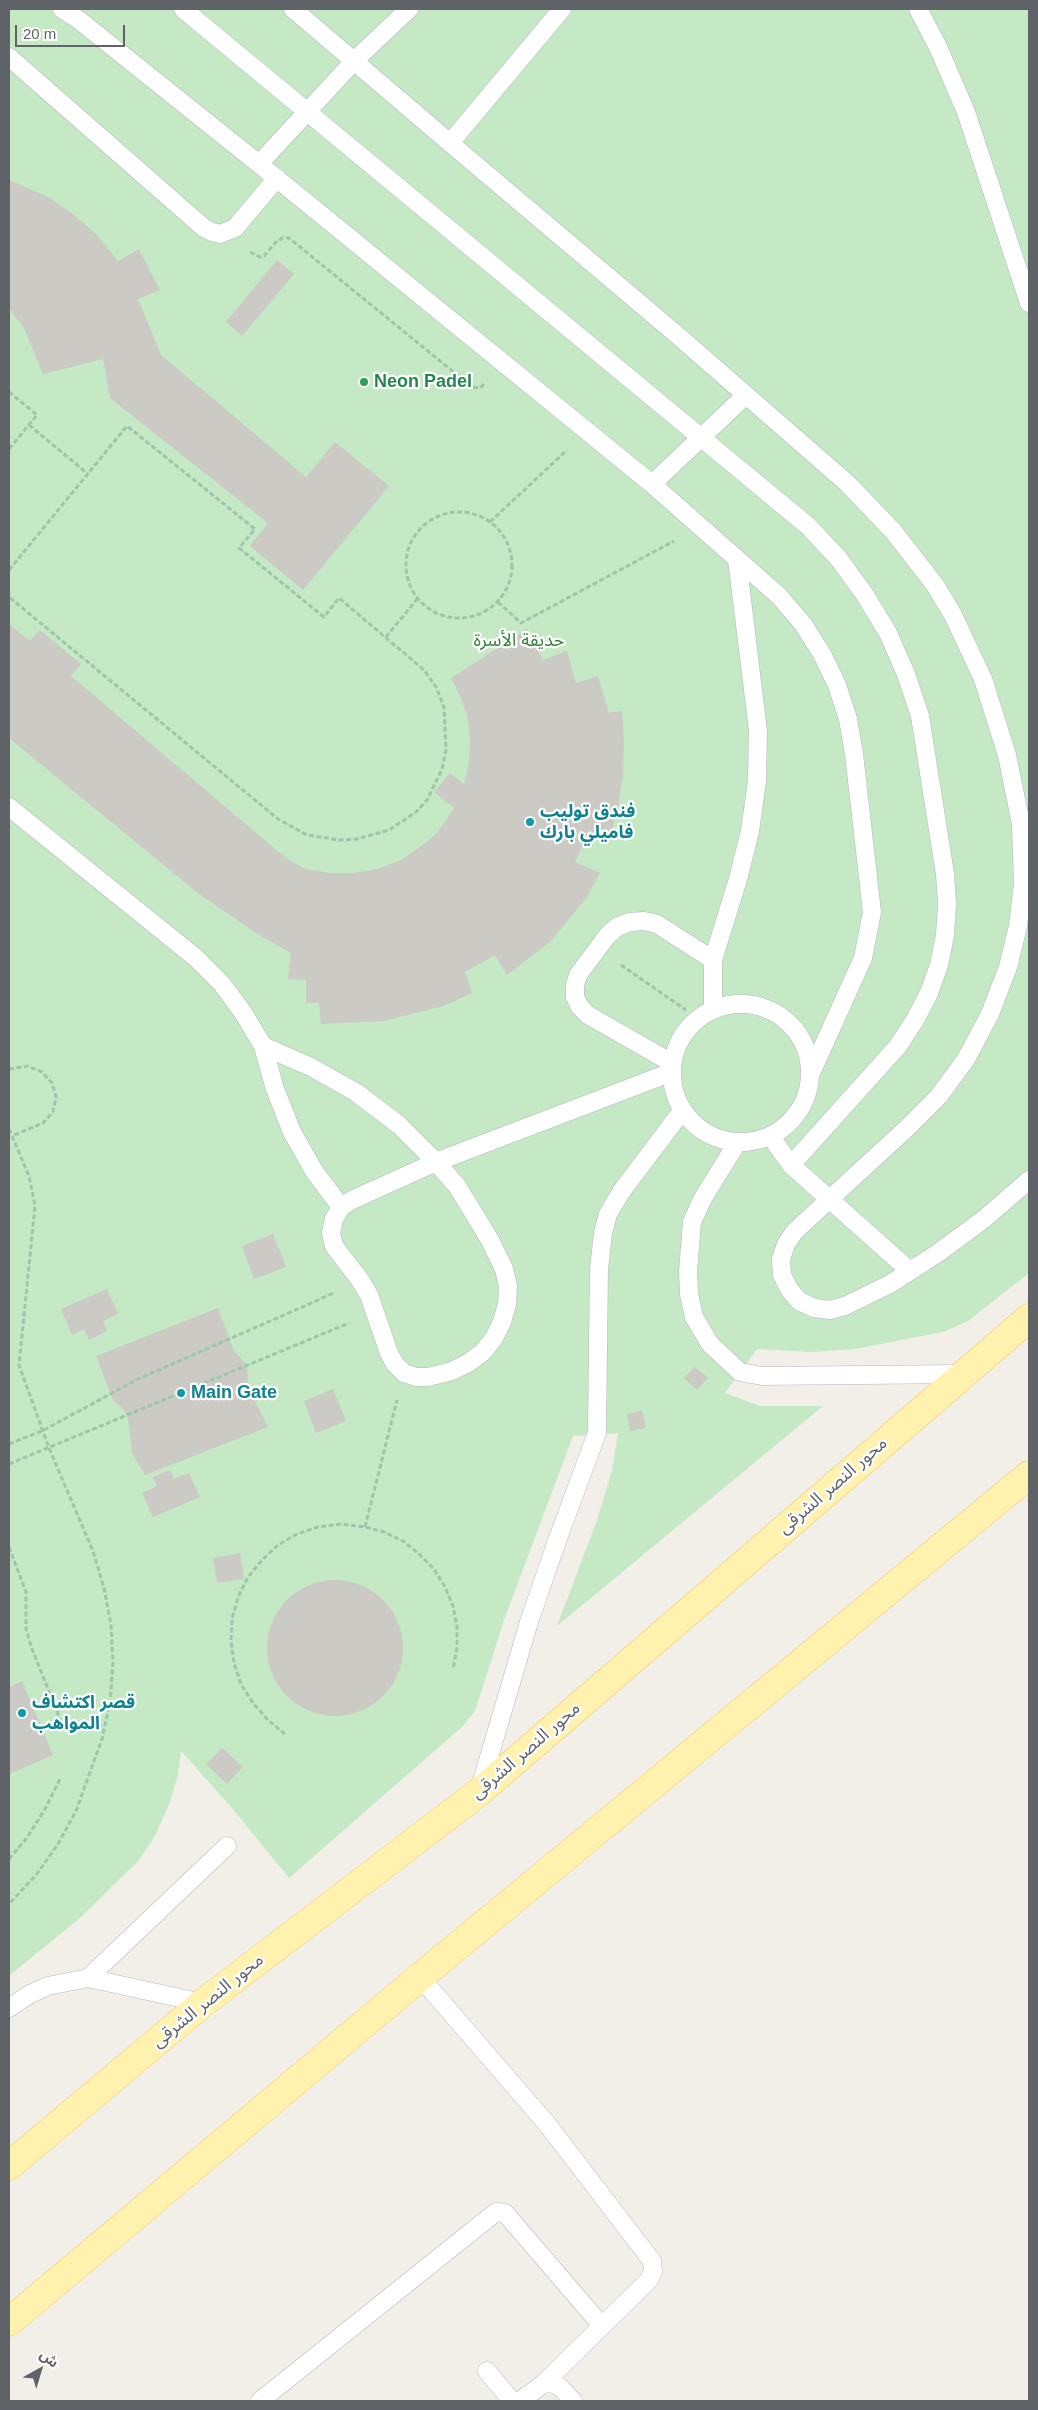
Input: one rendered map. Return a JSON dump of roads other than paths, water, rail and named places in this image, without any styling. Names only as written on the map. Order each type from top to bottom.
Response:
[{"type":"main road","name":"محور النصر الشرقى","points":[[9,2166],[203,2003],[478,1793],[1029,1318]]},
{"type":"main road","points":[[9,2322],[420,1977],[1029,1475]]},
{"type":"lane","points":[[62,9],[79,20],[277,178],[652,484],[780,596],[803,624],[822,654],[837,686],[848,720],[871,889],[870,936],[864,958],[811,1073],[808,1093],[800,1111],[787,1126],[771,1137],[737,1143],[716,1138],[697,1127],[682,1111],[674,1092],[672,1068],[677,1046],[686,1031],[706,1014],[732,1005],[752,1005],[770,1010],[787,1021],[800,1036],[808,1054],[811,1073]]},
{"type":"lane","points":[[183,9],[702,436],[808,526],[839,559],[865,595],[888,633],[906,674],[920,716],[945,874],[947,904],[945,935],[939,965],[929,993],[915,1020],[898,1046],[791,1165]]},
{"type":"lane","points":[[293,9],[746,395],[871,506],[915,557],[935,585],[957,622],[984,679],[1007,755],[1021,824],[1022,884],[1018,926],[1008,967],[990,1014],[966,1059],[939,1096],[795,1231],[786,1244],[781,1259],[782,1275],[789,1290],[800,1301],[814,1308],[830,1310],[845,1306],[890,1284],[984,1219],[1029,1180]]},
{"type":"lane","points":[[259,164],[354,60],[409,9]]},
{"type":"lane","points":[[450,143],[562,9]]},
{"type":"lane","points":[[918,9],[938,47],[966,112],[1029,303]]},
{"type":"lane","points":[[9,58],[204,228],[220,234],[228,232],[242,222],[277,178]]},
{"type":"lane","points":[[652,484],[746,395]]},
{"type":"lane","points":[[706,1014],[713,960],[741,869],[750,831],[757,781],[758,731],[737,559]]},
{"type":"lane","points":[[9,807],[196,958],[222,984],[244,1014],[263,1046],[275,1090],[292,1132],[314,1171],[342,1207]]},
{"type":"lane","points":[[672,1068],[588,1015],[580,1007],[575,997],[574,985],[578,975],[617,927],[630,922],[644,921],[657,924],[713,960]]},
{"type":"lane","points":[[263,1046],[312,1067],[357,1093],[399,1125],[436,1162],[457,1186],[490,1240],[504,1268],[508,1286],[507,1304],[502,1322],[494,1338],[483,1352],[468,1363],[428,1377],[416,1377],[404,1373],[395,1364],[389,1353],[369,1295],[334,1246],[331,1233],[334,1219],[342,1207],[352,1200],[436,1162],[672,1068]]},
{"type":"lane","points":[[478,1793],[529,1622],[557,1541],[598,1434],[599,1269],[605,1223],[621,1192],[682,1111]]},
{"type":"lane","points":[[771,1137],[791,1165],[910,1270]]},
{"type":"lane","points":[[737,1143],[703,1198],[691,1229],[688,1294],[694,1318],[710,1344],[740,1372],[762,1376],[963,1374]]},
{"type":"lane","points":[[88,1978],[227,1846]]},
{"type":"lane","points":[[420,1977],[547,2124],[652,2261],[653,2271],[649,2280],[543,2384],[520,2401]]},
{"type":"lane","points":[[9,2008],[30,1994],[48,1986],[88,1978],[203,2003]]},
{"type":"lane","points":[[260,2401],[496,2212],[505,2213],[602,2326]]},
{"type":"lane","points":[[487,2371],[512,2401]]},
{"type":"lane","points":[[543,2384],[552,2383],[560,2387],[573,2401]]},
{"type":"place","name":"Neon Padel","points":[[364,382]]},
{"type":"place","name":"فندق توليب فاميلي بارك","points":[[530,822]]},
{"type":"place","name":"Main Gate","points":[[181,1393]]},
{"type":"place","name":"قصر اكتشاف المواهب","points":[[22,1713]]},
{"type":"park label","name":"حديقة الأسرة","points":[[519,641]]}]
